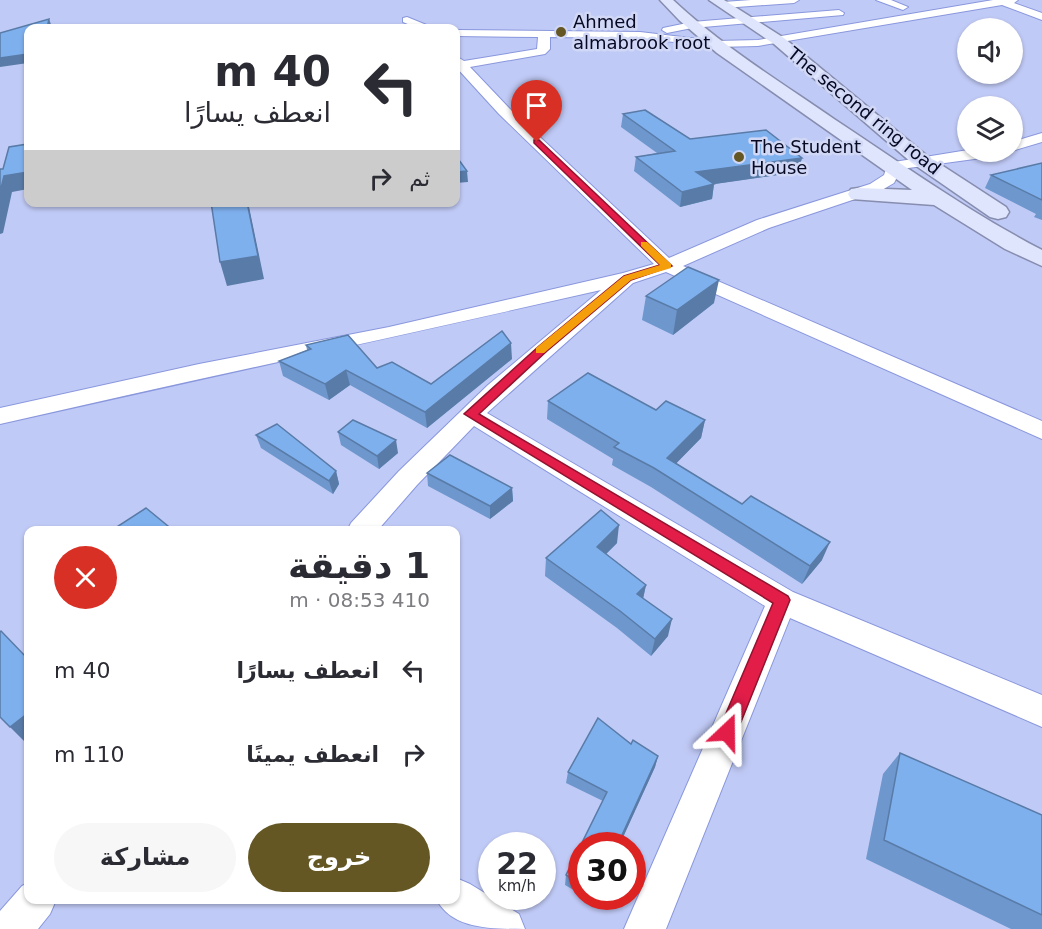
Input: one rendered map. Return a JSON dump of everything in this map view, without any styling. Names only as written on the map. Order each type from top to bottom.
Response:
[{"type":"main road","points":[[666,0],[692,25]]},
{"type":"main road","name":"The second ring road","points":[[719,2],[779,41],[919,159],[1010,219]]},
{"type":"main road","name":"The second ring road","points":[[692,25],[893,166],[936,199],[997,236],[1042,259]]},
{"type":"main road","points":[[859,194],[936,199]]},
{"type":"street","points":[[719,2],[794,0]]},
{"type":"street","points":[[878,5],[903,7],[974,0]]},
{"type":"street","points":[[460,33],[640,35],[716,44],[779,41],[815,32],[1004,1],[1042,17]]},
{"type":"street","points":[[640,35],[692,25],[854,12]]},
{"type":"street","points":[[407,20],[416,24]]},
{"type":"street","points":[[460,62],[541,52],[544,49],[544,35]]},
{"type":"street","points":[[460,64],[504,111],[667,266],[1042,431]]},
{"type":"street","points":[[1023,143],[1042,137]]},
{"type":"street","points":[[0,416],[199,371],[389,333],[628,278],[667,266],[763,224],[859,194],[890,179],[894,173],[893,166],[919,159],[957,157]]},
{"type":"street","points":[[954,183],[963,170],[981,162]]},
{"type":"street","points":[[366,526],[471,414],[543,348],[628,278]]},
{"type":"street","points":[[471,414],[782,600],[1042,711]]},
{"type":"street","points":[[645,929],[782,600]]},
{"type":"street","points":[[460,901],[504,929]]},
{"type":"street","points":[[12,929],[33,904]]},
{"type":"building","points":[[49,19],[48,24],[32,24]]},
{"type":"building","points":[[24,26],[24,55],[0,58],[0,33]]},
{"type":"building","points":[[645,110],[690,139],[766,130],[802,158],[696,172],[714,184],[682,192],[636,157],[675,151],[623,114]]},
{"type":"building","points":[[24,145],[24,173],[4,176],[0,192],[0,169],[3,169],[9,147]]},
{"type":"building","points":[[460,161],[467,171],[460,172]]},
{"type":"building","points":[[1042,163],[1042,200],[991,175]]},
{"type":"building","points":[[212,207],[248,207],[258,256],[220,262]]},
{"type":"building","points":[[688,267],[719,280],[677,310],[646,296]]},
{"type":"building","points":[[502,331],[511,343],[425,412],[346,370],[325,384],[279,361],[311,349],[306,345],[348,335],[377,368],[392,362],[431,384]]},
{"type":"building","points":[[588,373],[656,410],[666,401],[705,420],[667,458],[742,504],[751,496],[830,542],[810,566],[654,468],[614,447],[619,443],[548,401]]},
{"type":"building","points":[[353,420],[396,440],[377,456],[338,432]]},
{"type":"building","points":[[277,424],[336,471],[329,481],[256,435]]},
{"type":"building","points":[[450,455],[512,488],[490,506],[427,473]]},
{"type":"building","points":[[146,508],[168,526],[118,526]]},
{"type":"building","points":[[601,510],[619,525],[597,547],[646,585],[637,594],[672,619],[655,639],[546,558]]},
{"type":"building","points":[[0,632],[24,655],[24,716],[10,727],[0,717]]},
{"type":"building","points":[[598,718],[631,744],[633,740],[658,756],[623,832],[587,832],[607,792],[568,772]]},
{"type":"building","points":[[900,753],[1042,815],[1042,915],[884,840]]},
{"type":"slow traffic","points":[[540,351],[628,278],[667,266],[644,244]]},
{"type":"place","name":"Ahmed almabrook root","points":[[561,32]]},
{"type":"place","name":"The Student House","points":[[739,157]]},
{"type":"route","points":[[537,142],[667,266],[628,278],[543,348],[471,414],[782,600],[727,732]]}]
